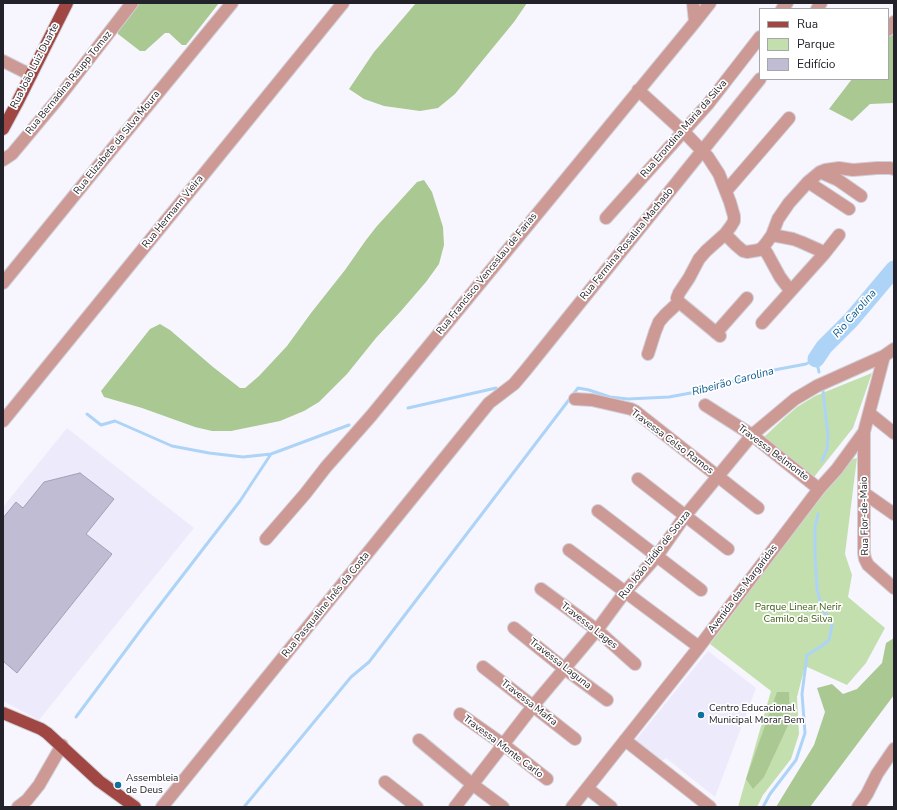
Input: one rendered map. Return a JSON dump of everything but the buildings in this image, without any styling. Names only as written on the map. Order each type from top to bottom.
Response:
[{"type":"main road","name":"Rua João Luiz Duarte","points":[[3,129],[67,3]]},
{"type":"main road","points":[[3,713],[47,733],[62,745],[99,781],[135,807]]},
{"type":"street","name":"Rua Bernadina Raupp Tomaz","points":[[3,160],[12,154],[57,100],[132,3]]},
{"type":"street","name":"Rua Elizabete da Silva Moura","points":[[3,283],[232,3]]},
{"type":"street","name":"Rua Hermann Vieira","points":[[3,421],[343,3]]},
{"type":"street","points":[[693,3],[695,22]]},
{"type":"street","name":"Rua Francisco Venceslau de Farias","points":[[266,539],[371,416],[710,3]]},
{"type":"street","name":"Rua Erondina Maria da Silva","points":[[606,218],[708,104],[759,38]]},
{"type":"street","points":[[3,61],[31,75]]},
{"type":"street","name":"Rua Fermina Rosalina Machado","points":[[489,403],[510,387],[525,371],[759,80]]},
{"type":"street","points":[[638,90],[684,132],[708,157],[719,174],[734,216],[734,221],[725,234],[699,259],[679,293],[677,298],[679,302],[718,334],[747,298]]},
{"type":"street","points":[[726,191],[789,118]]},
{"type":"street","points":[[725,234],[743,251],[753,251],[763,247],[772,235],[776,224],[785,209],[808,182],[820,172],[839,168],[853,170],[877,168],[894,169]]},
{"type":"street","points":[[820,172],[847,186],[861,196]]},
{"type":"street","points":[[808,182],[849,209]]},
{"type":"street","points":[[772,235],[793,239],[819,250],[824,254]]},
{"type":"street","points":[[762,323],[839,236]]},
{"type":"street","points":[[763,247],[790,292]]},
{"type":"street","points":[[648,354],[659,322],[679,302]]},
{"type":"street","name":"Rua João Izídio de Souza","points":[[455,807],[533,706],[598,630],[625,592],[657,556],[686,516],[752,436],[796,399],[817,386],[884,356],[894,349]]},
{"type":"street","name":"Avenida das Margaridas","points":[[572,807],[699,647],[819,489],[838,469],[864,432],[884,356]]},
{"type":"street","name":"Travessa Celso Ramos","points":[[575,399],[592,400],[635,411],[758,508]]},
{"type":"street","name":"Rua Pasqualine Inês da Costa","points":[[162,807],[489,403]]},
{"type":"street","name":"Travessa Belmonte","points":[[710,404],[819,489]]},
{"type":"street","points":[[869,413],[894,433]]},
{"type":"street","name":"Rua Flor-de-Maio","points":[[864,432],[865,559],[868,565],[894,588]]},
{"type":"street","points":[[638,479],[728,549]]},
{"type":"street","points":[[864,493],[894,514]]},
{"type":"street","points":[[598,511],[701,590]]},
{"type":"street","points":[[569,550],[699,647]]},
{"type":"street","name":"Travessa Lages","points":[[541,589],[598,630],[635,664]]},
{"type":"street","name":"Travessa Laguna","points":[[514,628],[607,700]]},
{"type":"street","name":"Travessa Mafra","points":[[483,667],[575,739]]},
{"type":"street","name":"Travessa Monte Carlo","points":[[460,714],[504,745],[547,779]]},
{"type":"street","points":[[419,740],[472,784],[503,807]]},
{"type":"street","points":[[625,740],[710,807]]},
{"type":"street","points":[[18,807],[27,800],[36,789],[62,745]]},
{"type":"street","points":[[858,807],[894,748]]},
{"type":"street","points":[[385,782],[417,807]]},
{"type":"street","points":[[587,788],[611,807]]},
{"type":"shaded area","points":[[67,428],[194,528],[39,720],[3,701],[3,507]]},
{"type":"shaded area","name":"Centro Educacional Municipal Morar Bem","points":[[708,651],[756,688],[715,797],[666,758],[661,762],[635,741]]},
{"type":"green space","points":[[136,3],[219,3],[186,45],[182,45],[169,33],[165,33],[145,51],[140,51],[118,34],[118,26]]},
{"type":"green space","points":[[416,3],[527,3],[514,22],[455,94],[438,108],[420,111],[384,106],[364,99],[349,89],[374,52]]},
{"type":"green space","points":[[894,25],[894,103],[870,104],[852,121],[829,109],[851,80],[889,80],[889,32]]},
{"type":"green space","points":[[424,180],[432,192],[443,227],[444,245],[439,264],[426,282],[376,338],[347,374],[319,402],[304,411],[280,421],[231,431],[212,431],[195,427],[142,408],[104,397],[101,391],[150,329],[160,324],[170,330],[240,388],[245,388],[259,376],[287,346],[377,226],[417,182]]},
{"type":"green space","points":[[872,373],[853,428],[814,477],[763,438],[797,407],[815,396]]},
{"type":"green space","name":"Parque Linear Nerir Camilo da Silva","points":[[857,458],[845,554],[852,575],[848,597],[885,628],[866,663],[847,685],[805,666],[797,697],[799,734],[791,759],[763,795],[757,807],[738,807],[771,691],[710,644],[850,460]]},
{"type":"green space","points":[[894,638],[894,695],[810,807],[776,807],[814,745],[825,712],[817,688],[832,684],[843,694],[857,689],[882,663],[886,643]]},
{"type":"green space","points":[[777,692],[789,692],[790,721],[764,777],[753,789],[746,779]]},
{"type":"waterway","name":"Rio Carolina","points":[[816,359],[824,347],[851,320],[894,269]]},
{"type":"waterway","points":[[244,807],[351,677],[369,662],[578,388],[610,397],[628,399],[669,397],[707,390],[758,373],[806,364],[816,359],[819,372]]},
{"type":"waterway","name":"Ribeirão Carolina","points":[[408,408],[496,388]]},
{"type":"waterway","points":[[822,461],[827,449],[828,435],[823,391]]},
{"type":"waterway","name":"Ribeirão Carolina","points":[[87,414],[101,425],[115,421],[172,446],[209,453],[243,457],[271,454],[349,425]]},
{"type":"waterway","points":[[76,717],[240,501],[271,454]]},
{"type":"waterway","points":[[763,807],[770,794],[796,760],[805,733],[802,694],[807,655],[829,640],[832,625],[821,605],[817,589],[815,527],[818,514]]},
{"type":"place","name":"Centro Educacional Municipal Morar Bem","points":[[701,715]]},
{"type":"place","name":"Assembleia de Deus","points":[[118,785]]}]
